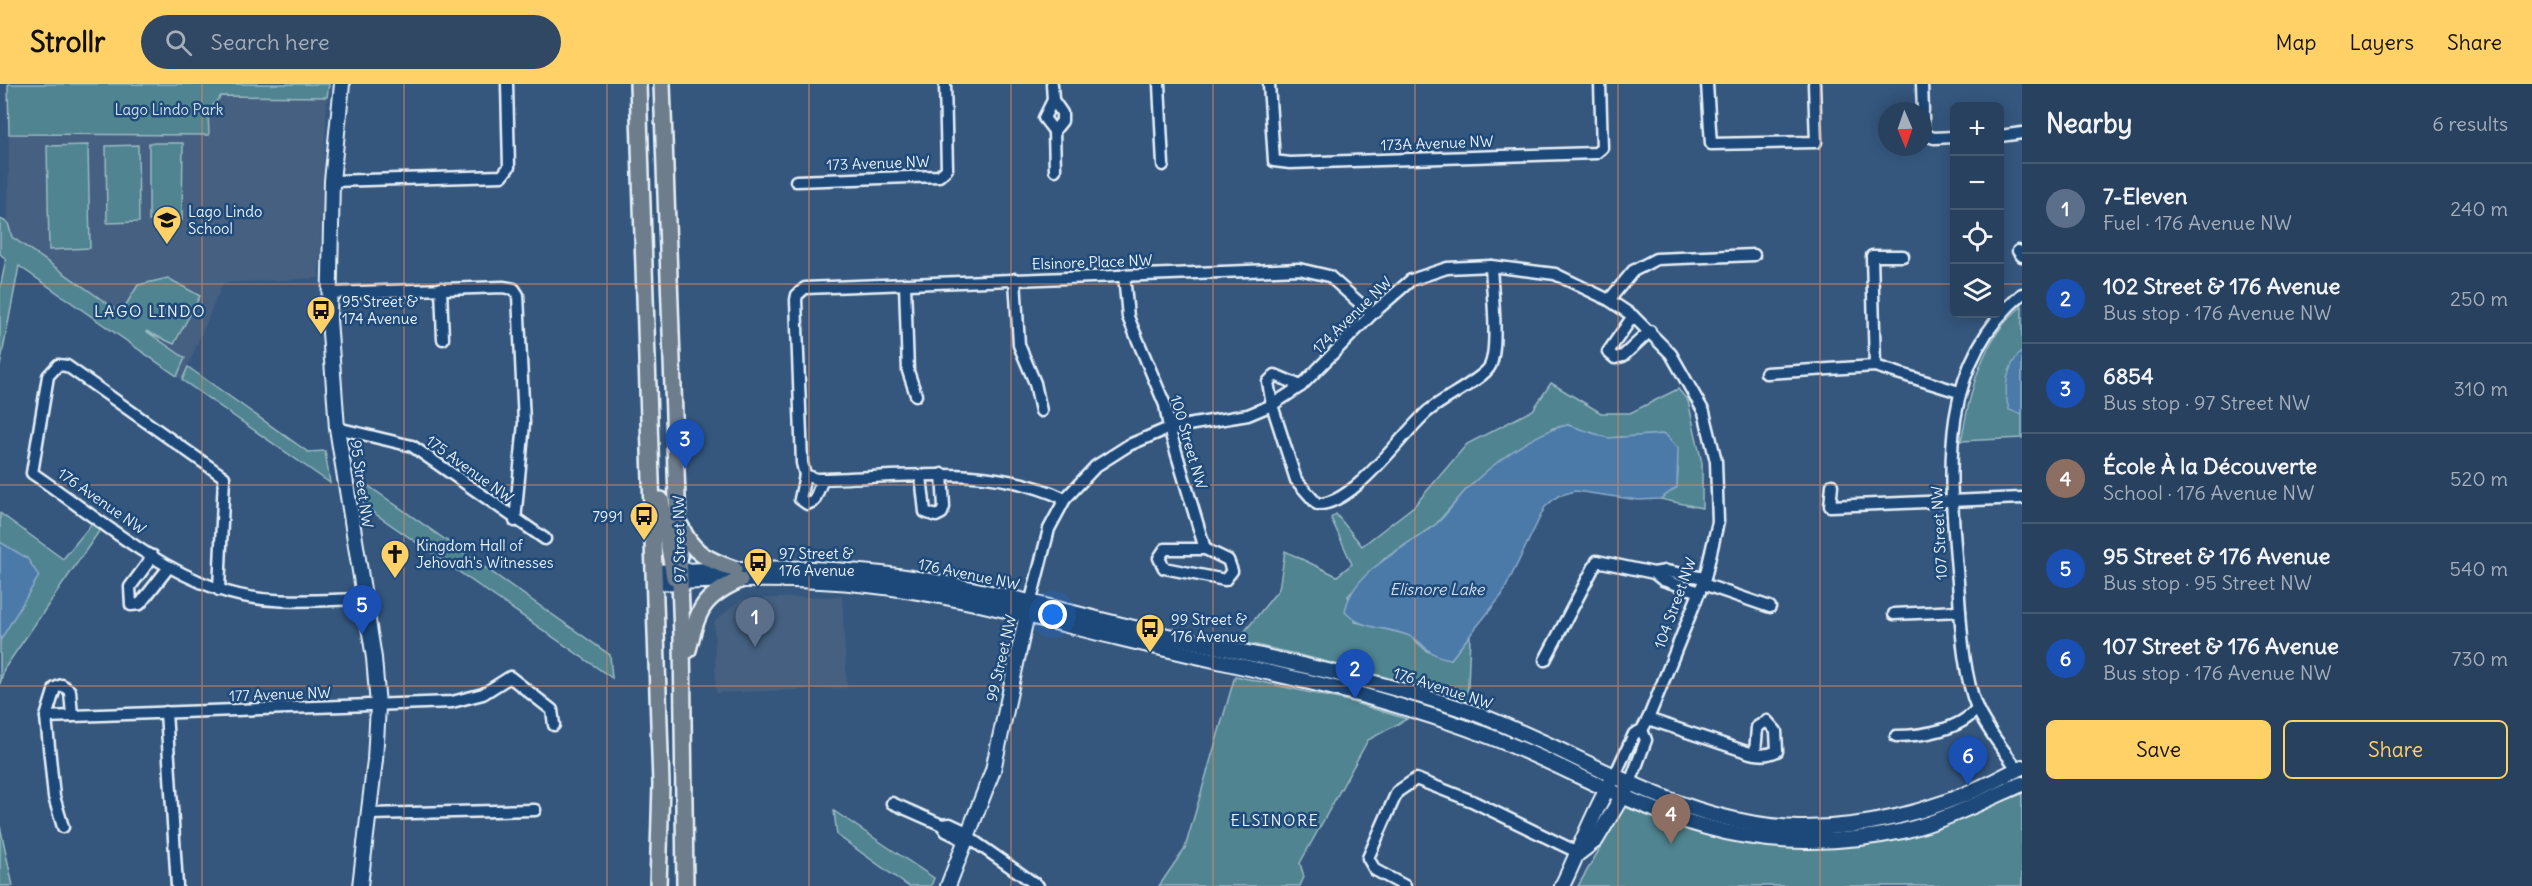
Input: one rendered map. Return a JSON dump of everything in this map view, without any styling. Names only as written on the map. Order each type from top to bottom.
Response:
[{"type":"main road","name":"97 Street NW","points":[[638,84],[661,784],[658,886]]},
{"type":"main road","name":"97 Street NW","points":[[662,84],[679,521],[677,575],[683,674],[685,886]]},
{"type":"main road","points":[[650,426],[677,575]]},
{"type":"main road","points":[[679,521],[687,541],[699,554],[737,575],[703,605],[697,615],[683,674]]},
{"type":"street","name":"95 Street NW","points":[[342,84],[332,181],[329,293],[337,428],[374,658],[378,706],[360,886]]},
{"type":"street","points":[[332,181],[502,176],[509,167],[507,84]]},
{"type":"street","name":"173 Avenue NW","points":[[796,181],[939,176],[947,169],[945,84]]},
{"type":"street","points":[[1052,84],[1053,100],[1044,118],[1054,131]]},
{"type":"street","points":[[1159,84],[1163,165]]},
{"type":"street","name":"173A Avenue NW","points":[[1269,84],[1274,161],[1290,163],[1600,151],[1602,136],[1600,84]]},
{"type":"street","points":[[1707,84],[1711,144],[1816,142],[1814,84]]},
{"type":"street","points":[[1922,84],[1923,102]]},
{"type":"street","points":[[1053,100],[1061,109],[1062,117],[1054,131],[1055,170]]},
{"type":"street","points":[[2004,135],[2022,133]]},
{"type":"street","points":[[1932,137],[1950,137]]},
{"type":"street","points":[[1609,300],[1633,271],[1656,259],[1754,255]]},
{"type":"street","points":[[1875,366],[1872,256],[1903,256]]},
{"type":"street","points":[[1301,386],[1281,376],[1272,376],[1268,382],[1272,405],[1296,480],[1317,504],[1329,504],[1348,493],[1428,411],[1489,369],[1494,355],[1491,266]]},
{"type":"street","name":"174 Avenue NW","points":[[1130,444],[1169,428],[1248,415],[1272,405],[1301,386],[1371,314],[1411,280],[1447,268],[1491,266],[1555,274],[1609,300],[1633,316],[1671,354],[1704,412]]},
{"type":"street","name":"Elsinore Place NW","points":[[805,475],[802,464],[796,300],[800,291],[814,287],[1299,269],[1329,276],[1371,314]]},
{"type":"street","name":"100 Street NW","points":[[1124,275],[1128,317],[1165,405],[1169,428],[1205,549]]},
{"type":"street","points":[[1015,279],[1019,345],[1035,383],[1041,411]]},
{"type":"street","points":[[905,284],[908,371],[916,395]]},
{"type":"street","points":[[329,293],[441,288],[509,287],[514,289],[518,295],[524,423],[516,520]]},
{"type":"street","points":[[441,288],[443,339]]},
{"type":"street","name":"107 Street NW","points":[[2020,771],[1977,708],[1961,639],[1953,500],[1953,420],[1959,392],[1975,351],[1990,327],[2022,294]]},
{"type":"street","points":[[1633,316],[1608,352],[1615,358],[1623,356],[1650,331]]},
{"type":"street","name":"176 Avenue NW","points":[[219,590],[224,477],[67,366],[58,365],[48,376],[32,473],[169,567],[219,590],[279,601],[363,599]]},
{"type":"street","points":[[1766,373],[1875,366],[1959,392]]},
{"type":"street","name":"104 Street NW","points":[[1562,886],[1579,853],[1584,834],[1634,734],[1642,730],[1648,719],[1703,584],[1718,522],[1716,461],[1704,412]]},
{"type":"street","name":"175 Avenue NW","points":[[337,428],[412,446],[545,539]]},
{"type":"street","name":"99 Street NW","points":[[948,886],[993,770],[1028,610],[1049,529],[1065,499],[1096,466],[1130,444]]},
{"type":"street","points":[[822,479],[814,501],[807,504],[800,499],[805,475],[822,479],[942,474],[1000,478],[1040,487],[1065,499]]},
{"type":"street","points":[[921,476],[926,512],[936,516],[942,513],[944,507],[942,474]]},
{"type":"street","points":[[1832,485],[1830,506],[2022,498]]},
{"type":"street","points":[[1165,549],[1205,549],[1228,560],[1232,571],[1225,580],[1164,568],[1159,558],[1165,549]]},
{"type":"street","points":[[153,556],[130,587],[131,605],[140,604],[169,567]]},
{"type":"street","points":[[1545,660],[1591,568],[1597,561],[1654,573],[1663,580],[1703,584],[1770,607]]},
{"type":"street","name":"176 Avenue NW","points":[[655,577],[737,575],[869,585],[1028,610],[1351,676],[1473,713],[1630,783],[1718,818],[1797,828],[1871,823],[1941,804],[2020,771]]},
{"type":"street","name":"176 Avenue NW","points":[[1028,610],[1356,694],[1496,739],[1621,795],[1706,828],[1755,838],[1804,842],[1843,840],[1904,830],[1964,809],[2022,784]]},
{"type":"street","points":[[1894,614],[1960,611]]},
{"type":"street","name":"177 Avenue NW","points":[[46,717],[452,702],[483,694],[510,677],[552,710],[554,726]]},
{"type":"street","points":[[63,826],[54,797],[46,717],[55,688],[62,685],[70,691],[72,716]]},
{"type":"street","points":[[1896,736],[1921,736],[1970,717],[1977,708]]},
{"type":"street","points":[[166,712],[177,886]]},
{"type":"street","points":[[1648,719],[1755,754]]},
{"type":"street","name":"104 Street NW","points":[[1579,853],[1596,840],[1630,783],[1646,740],[1642,730]]},
{"type":"street","points":[[1404,886],[1375,870],[1368,862],[1371,849],[1397,792],[1416,779],[1472,801],[1579,853]]},
{"type":"street","points":[[892,803],[942,825],[946,831],[962,839],[968,837],[1038,886]]},
{"type":"street","points":[[369,814],[535,810]]},
{"type":"shaded area","name":"Lago Lindo School","points":[[221,96],[327,97],[319,278],[223,283],[182,380],[19,267],[8,223],[9,134],[208,135],[208,111]]},
{"type":"shaded area","points":[[842,596],[847,688],[716,693],[714,622],[741,599]]},
{"type":"green space","name":"Lago Lindo Park","points":[[8,84],[329,84],[327,97],[221,96],[208,111],[209,135],[9,134]]},
{"type":"green space","points":[[149,143],[183,143],[182,220],[149,221]]},
{"type":"green space","points":[[88,145],[90,248],[49,250],[47,146]]},
{"type":"green space","points":[[138,145],[139,222],[107,223],[106,146]]},
{"type":"green space","points":[[0,219],[8,223],[12,237],[121,313],[138,285],[168,278],[200,296],[174,344],[146,331],[185,358],[177,376],[19,266],[0,366],[0,289],[6,259],[0,254]]},
{"type":"green space","points":[[2022,306],[2022,438],[1961,441],[1974,385],[1987,350],[1996,334]]},
{"type":"green space","points":[[188,367],[308,452],[325,451],[330,483],[182,380]]},
{"type":"green space","points":[[1551,383],[1601,413],[1630,413],[1678,389],[1688,401],[1702,463],[1702,508],[1660,499],[1677,487],[1678,469],[1665,434],[1608,438],[1568,425],[1553,428],[1466,490],[1436,524],[1384,559],[1348,596],[1355,622],[1409,635],[1427,651],[1451,659],[1470,635],[1468,687],[1463,703],[1351,668],[1237,641],[1279,589],[1285,551],[1337,576],[1352,564],[1331,518],[1336,514],[1362,546],[1414,506],[1467,444],[1533,410]]},
{"type":"green space","points":[[360,480],[610,655],[612,678],[364,506]]},
{"type":"green space","points":[[0,513],[63,559],[94,521],[102,527],[4,669],[0,684]]},
{"type":"green space","points":[[1235,676],[1348,701],[1407,719],[1368,740],[1300,863],[1304,877],[1300,886],[1159,886],[1185,848]]},
{"type":"green space","points":[[2022,794],[2022,886],[1578,886],[1624,807],[1696,832],[1807,848],[1905,838]]},
{"type":"green space","points":[[834,811],[934,878],[931,886],[908,886],[837,835]]},
{"type":"green space","points":[[0,826],[13,886],[0,886]]},
{"type":"water","points":[[2022,351],[2022,414],[2009,410],[2006,386],[2012,364]]},
{"type":"water","name":"Elisnore Lake","points":[[1568,425],[1608,438],[1665,434],[1678,448],[1677,487],[1660,499],[1638,500],[1575,491],[1558,496],[1545,507],[1502,595],[1451,659],[1435,655],[1407,635],[1366,625],[1345,612],[1349,597],[1368,573],[1435,525],[1465,491],[1487,471],[1513,451],[1541,434]]},
{"type":"water","points":[[0,542],[27,558],[39,576],[0,641]]},
{"type":"place","name":"Lago Lindo School","points":[[167,246]]},
{"type":"place","name":"95 Street & 174 Avenue","points":[[321,336]]},
{"type":"place","name":"6854","points":[[685,469]]},
{"type":"place","name":"7991","points":[[644,542]]},
{"type":"place","name":"Kingdom Hall of Jehovah's Witnesses","points":[[395,580]]},
{"type":"place","name":"97 Street & 176 Avenue","points":[[758,588]]},
{"type":"place","name":"95 Street & 176 Avenue","points":[[362,635]]},
{"type":"place","name":"7-Eleven","points":[[755,647]]},
{"type":"place","name":"99 Street & 176 Avenue","points":[[1150,654]]},
{"type":"place","name":"102 Street & 176 Avenue","points":[[1355,699]]},
{"type":"place","name":"107 Street & 176 Avenue","points":[[1968,786]]},
{"type":"place","name":"École À la Découverte","points":[[1671,844]]},
{"type":"district","name":"LAGO LINDO","points":[[150,311]]},
{"type":"district","name":"ELSINORE","points":[[1275,820]]}]
